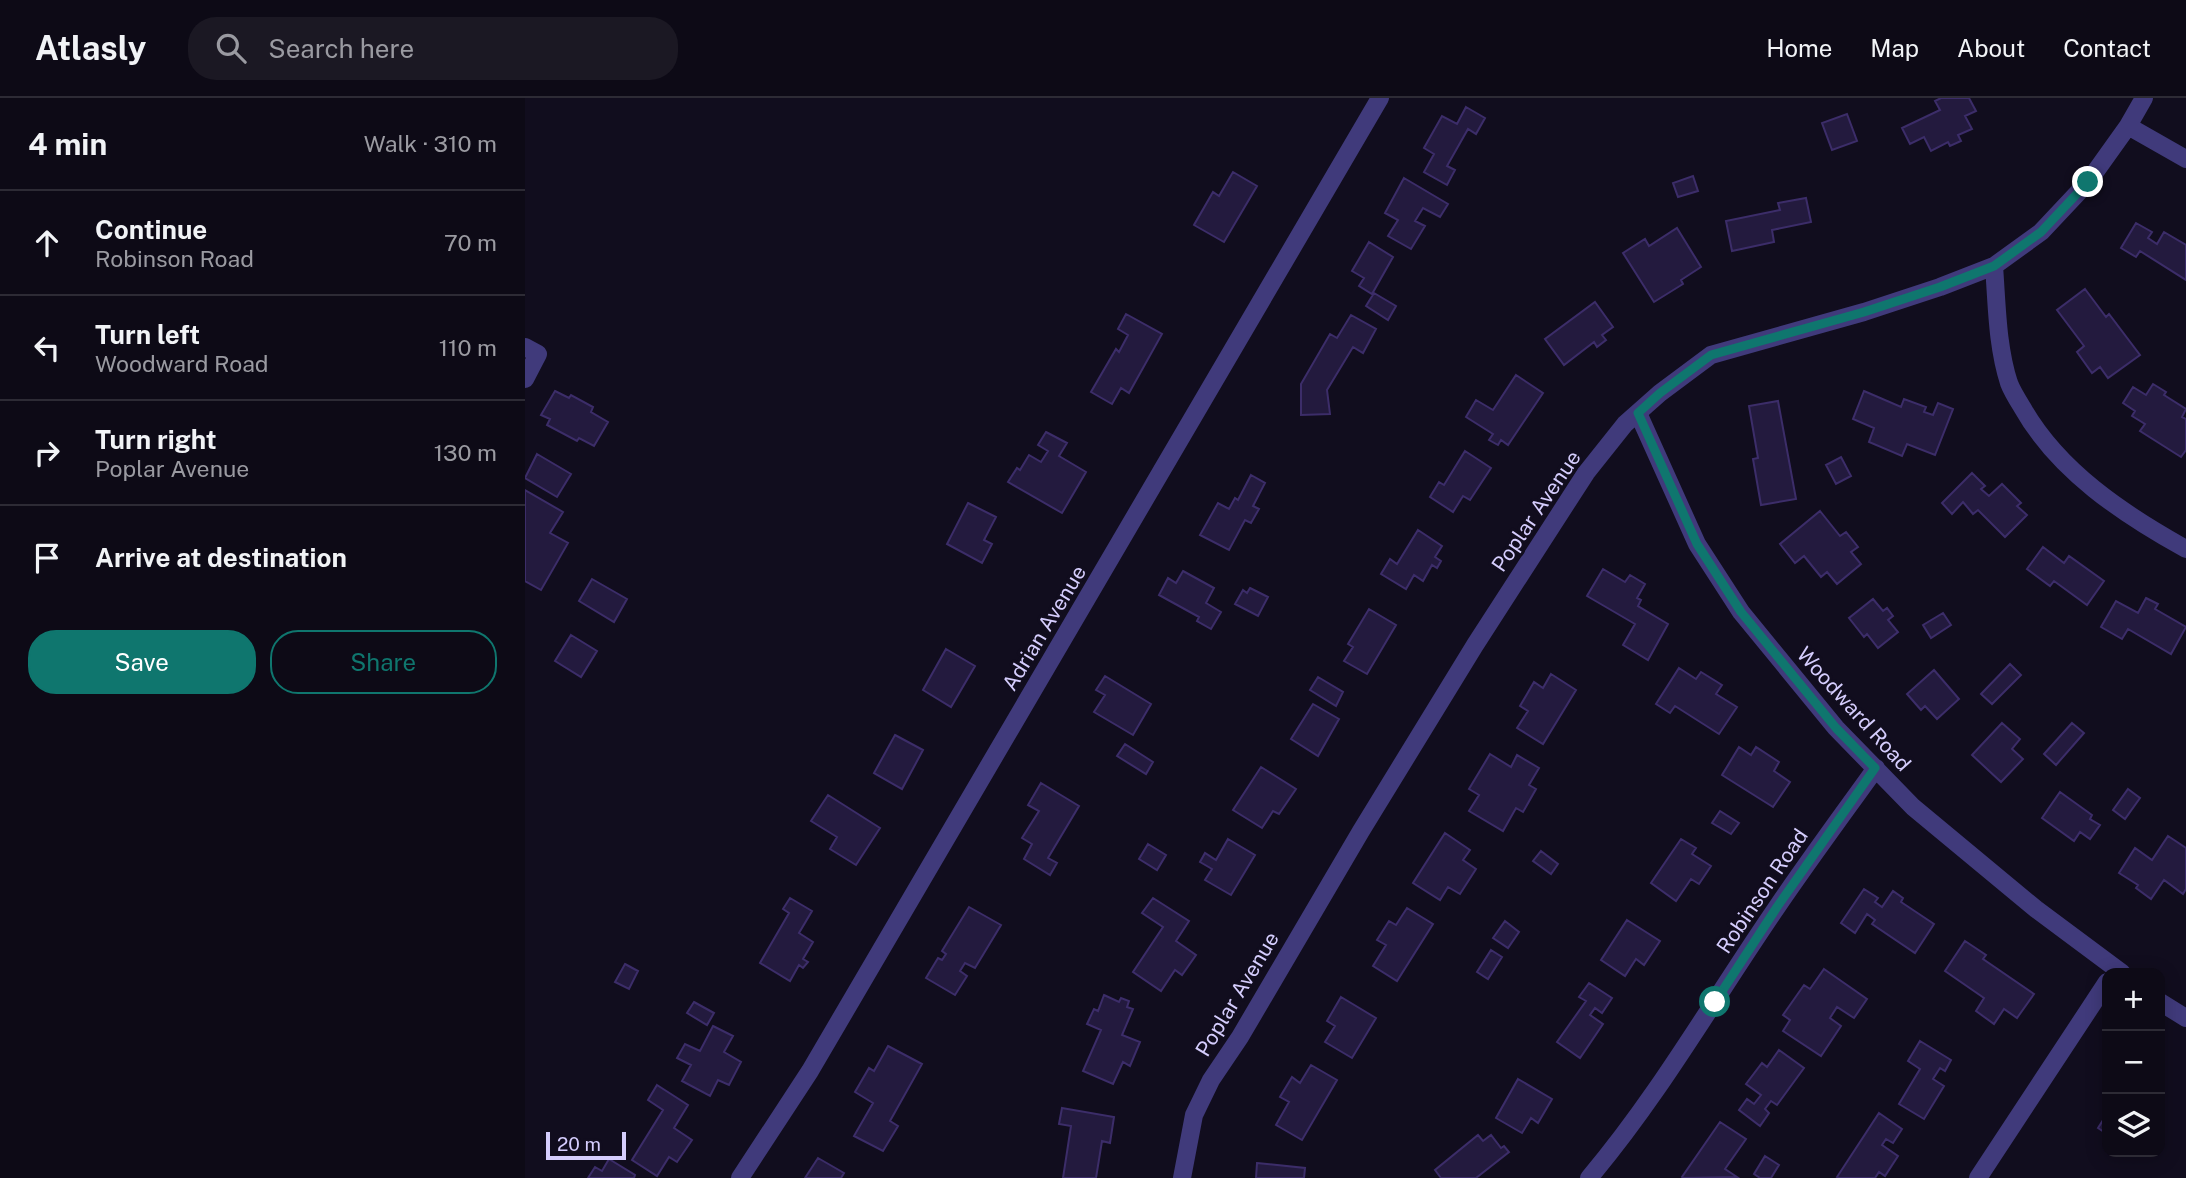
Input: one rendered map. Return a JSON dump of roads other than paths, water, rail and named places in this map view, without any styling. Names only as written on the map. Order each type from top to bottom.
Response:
[{"type":"street","name":"Adrian Avenue","points":[[740,1178],[810,1071],[1380,98]]},
{"type":"street","name":"Poplar Avenue","points":[[1182,1178],[1194,1115],[1212,1080],[1475,645],[1586,473],[1625,424],[1660,393],[1711,355],[1864,312],[1994,266],[2041,232],[2088,182],[2128,126],[2144,98]]},
{"type":"street","points":[[2128,126],[2186,159]]},
{"type":"street","points":[[1994,266],[1999,331],[2009,385],[2030,422],[2057,456],[2102,496],[2186,549]]},
{"type":"street","points":[[525,379],[532,350]]},
{"type":"street","name":"Woodward Road","points":[[1638,413],[1697,544],[1741,612],[1836,728],[1913,807],[2108,968]]},
{"type":"street","name":"Robinson Road","points":[[1589,1178],[1619,1143],[1777,907],[1875,768]]},
{"type":"street","points":[[1978,1178],[2102,993]]},
{"type":"street","points":[[2165,1005],[2186,1018]]}]
